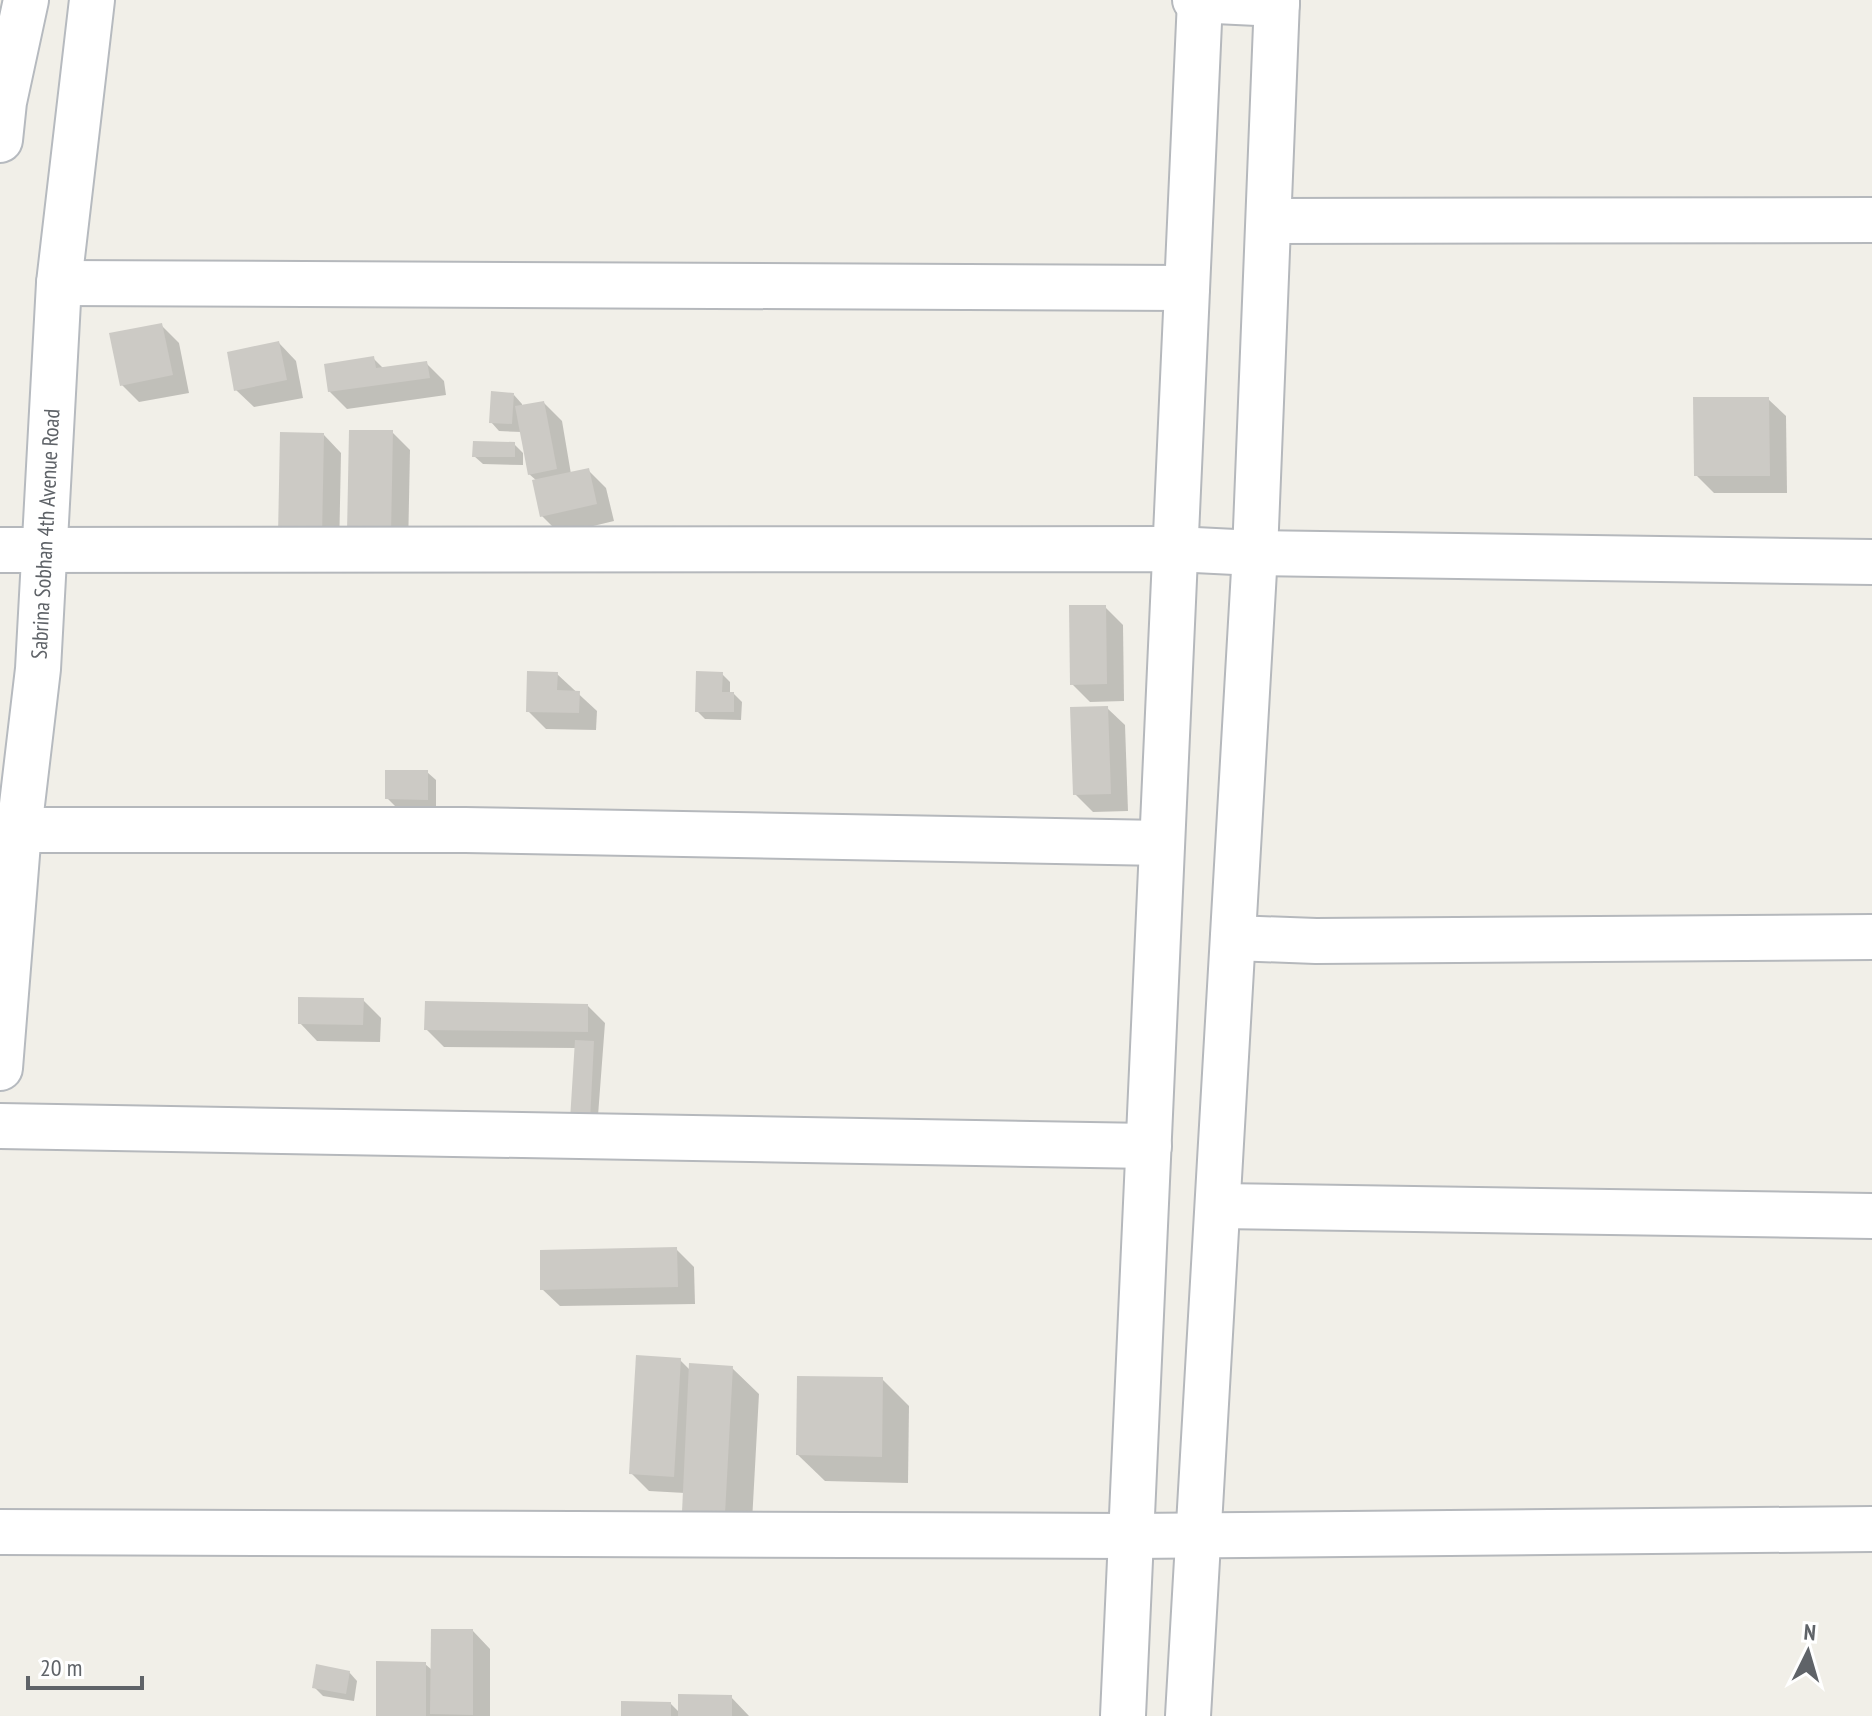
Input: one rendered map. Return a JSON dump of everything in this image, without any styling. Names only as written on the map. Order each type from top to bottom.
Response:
[{"type":"street","points":[[1,115],[26,0]]},
{"type":"street","name":"Sabrina Sobhan 4th Avenue Road","points":[[0,1068],[10,830],[38,669],[59,283],[92,0]]},
{"type":"street","points":[[1123,1716],[1187,288],[1197,0],[1277,2],[1255,553],[1188,1716]]},
{"type":"street","points":[[1269,221],[1872,220]]},
{"type":"street","points":[[59,283],[1187,288]]},
{"type":"street","points":[[0,550],[1175,549],[1255,553],[1872,562]]},
{"type":"street","points":[[10,830],[465,830],[1162,843]]},
{"type":"street","points":[[1233,938],[1332,941],[1872,937]]},
{"type":"street","points":[[0,1126],[1149,1146]]},
{"type":"street","points":[[1218,1206],[1872,1216]]},
{"type":"street","points":[[0,1532],[1132,1536],[1872,1529]]},
{"type":"building","points":[[162,323],[173,375],[120,386],[109,333]]},
{"type":"building","points":[[279,341],[287,380],[234,391],[227,352]]},
{"type":"building","points":[[374,356],[376,368],[427,361],[430,378],[328,392],[324,364]]},
{"type":"building","points":[[491,391],[514,393],[512,424],[489,423]]},
{"type":"building","points":[[1693,397],[1769,397],[1770,476],[1694,476]]},
{"type":"building","points":[[544,401],[557,469],[528,475],[515,406]]},
{"type":"building","points":[[349,430],[393,430],[391,534],[347,533]]},
{"type":"building","points":[[280,432],[324,433],[322,537],[278,536]]},
{"type":"building","points":[[473,441],[515,442],[515,457],[472,457]]},
{"type":"building","points":[[589,468],[597,504],[540,517],[532,480]]},
{"type":"building","points":[[1069,605],[1106,605],[1107,684],[1070,685]]},
{"type":"building","points":[[527,671],[558,672],[557,690],[580,691],[579,713],[526,712]]},
{"type":"building","points":[[696,671],[723,672],[722,692],[734,692],[734,712],[695,712]]},
{"type":"building","points":[[1108,706],[1111,794],[1073,795],[1070,707]]},
{"type":"building","points":[[385,770],[428,770],[428,800],[385,799]]},
{"type":"building","points":[[298,997],[364,998],[363,1025],[298,1024]]},
{"type":"building","points":[[425,1001],[588,1004],[588,1032],[424,1030]]},
{"type":"building","points":[[575,1040],[594,1041],[590,1121],[570,1120]]},
{"type":"building","points":[[677,1247],[678,1287],[540,1290],[540,1250]]},
{"type":"building","points":[[636,1355],[681,1358],[674,1477],[629,1474]]},
{"type":"building","points":[[689,1363],[733,1366],[725,1514],[682,1512]]},
{"type":"building","points":[[797,1376],[883,1377],[882,1457],[796,1455]]},
{"type":"building","points":[[431,1629],[473,1629],[473,1715],[430,1714]]},
{"type":"building","points":[[376,1661],[426,1662],[426,1716],[376,1716]]},
{"type":"building","points":[[316,1664],[350,1671],[346,1694],[312,1688]]},
{"type":"building","points":[[678,1694],[732,1695],[732,1716],[678,1716]]},
{"type":"building","points":[[621,1701],[671,1702],[671,1716],[621,1716]]}]
